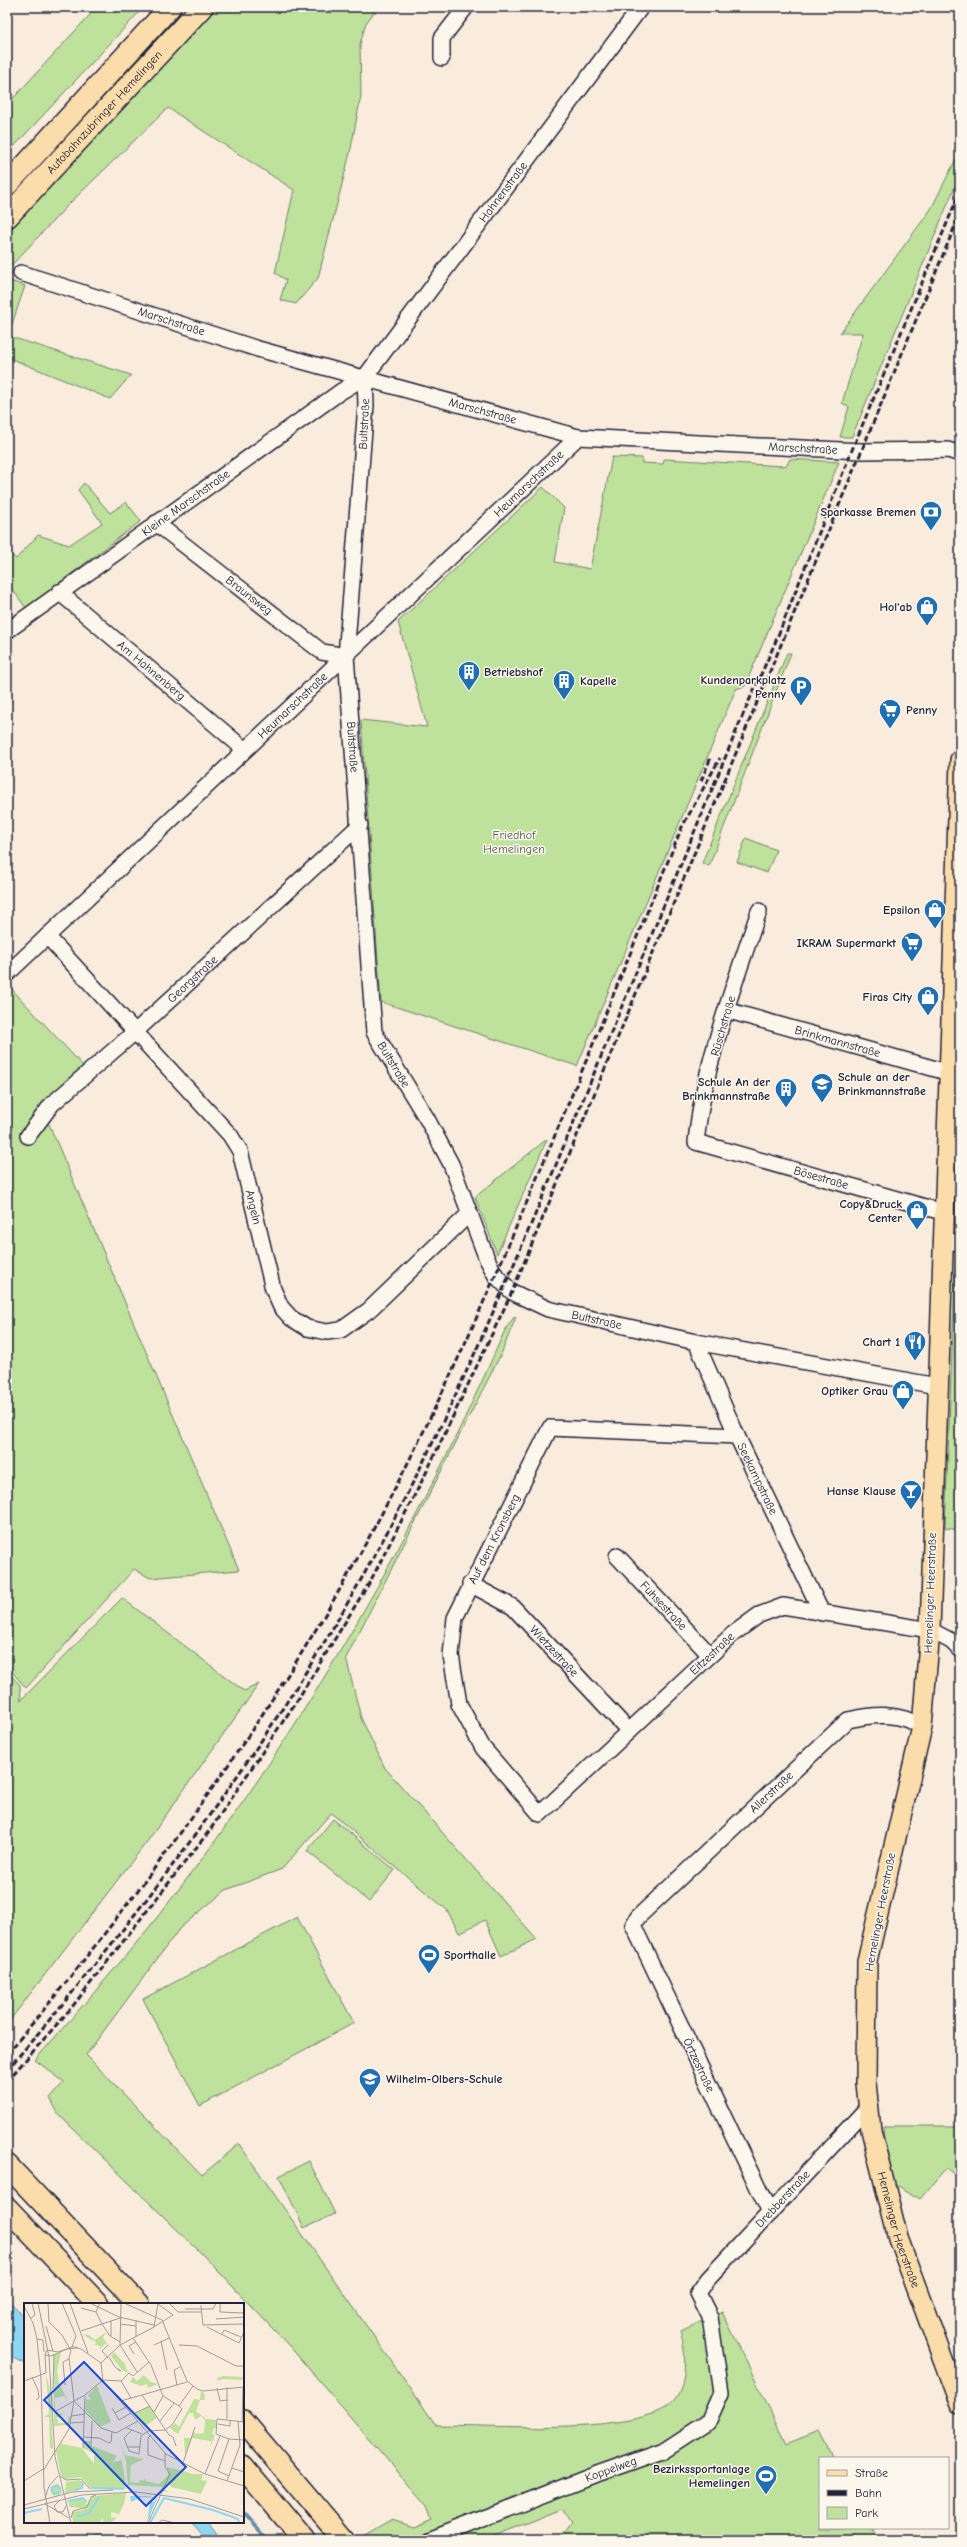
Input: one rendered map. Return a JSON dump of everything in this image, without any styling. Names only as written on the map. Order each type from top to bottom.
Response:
[{"type":"highway","points":[[7,170],[155,7]]},
{"type":"highway","name":"Autobahnzubringer Hemelingen","points":[[7,185],[170,7]]},
{"type":"highway","name":"Autobahnzubringer Hemelingen","points":[[7,217],[201,9]]},
{"type":"highway","points":[[7,2165],[138,2303]]},
{"type":"highway","points":[[7,2208],[97,2303]]},
{"type":"highway","points":[[244,2422],[344,2540]]},
{"type":"highway","points":[[244,2469],[304,2540]]},
{"type":"main road","name":"Hemelinger Heerstraße","points":[[960,760],[958,941],[950,1073],[946,1213],[952,1242],[938,1386],[930,1630],[922,1726],[867,1961],[865,2018],[871,2130],[898,2238],[960,2405]]},
{"type":"street","points":[[442,58],[442,38],[466,7]]},
{"type":"street","name":"Hahnenstraße","points":[[365,377],[641,7]]},
{"type":"street","name":"Marschstraße","points":[[21,273],[258,349],[365,377],[578,437],[861,451],[948,450],[960,454]]},
{"type":"street","name":"Kleine Marschstraße","points":[[7,631],[59,592],[340,392],[365,377]]},
{"type":"street","name":"Bultstraße","points":[[365,377],[366,405],[346,656],[360,825],[374,1032],[451,1164],[487,1259],[496,1276],[512,1292],[548,1309],[696,1342],[938,1386]]},
{"type":"street","name":"Heumarschstraße","points":[[7,974],[244,749],[346,656],[578,437]]},
{"type":"street","name":"Braunsweg","points":[[156,523],[322,652],[346,656]]},
{"type":"street","name":"Am Hahnenberg","points":[[59,592],[244,749]]},
{"type":"street","name":"Georgstraße","points":[[28,1136],[52,1104],[136,1031],[360,825]]},
{"type":"street","name":"Rüschstraße","points":[[696,1142],[700,1105],[726,1010],[759,911]]},
{"type":"street","name":"Angeln","points":[[47,936],[136,1031],[230,1135],[241,1157],[273,1289],[281,1307],[291,1318],[307,1328],[327,1332],[341,1330],[369,1310],[470,1213]]},
{"type":"street","name":"Brinkmannstraße","points":[[726,1010],[950,1073]]},
{"type":"street","name":"Bösestraße","points":[[696,1142],[946,1213]]},
{"type":"street","name":"Seekampstraße","points":[[696,1342],[737,1436],[822,1613]]},
{"type":"street","name":"Auf dem Kronsberg","points":[[540,1814],[483,1748],[459,1704],[451,1655],[455,1618],[470,1584],[550,1428],[737,1436]]},
{"type":"street","name":"Fuhsestraße","points":[[617,1556],[710,1655]]},
{"type":"street","name":"Wietzestraße","points":[[470,1584],[513,1607],[629,1731]]},
{"type":"street","name":"Eitzestraße","points":[[540,1814],[710,1655],[759,1615],[783,1606],[930,1630],[951,1641],[960,1650]]},
{"type":"street","name":"Allerstraße","points":[[638,1917],[848,1720],[874,1714],[910,1718],[922,1726]]},
{"type":"street","name":"Örtzestraße","points":[[638,1917],[633,1925],[770,2213]]},
{"type":"street","name":"Drebberstraße","points":[[698,2294],[708,2279],[869,2106]]},
{"type":"street","name":"Koppelweg","points":[[428,2540],[597,2474],[665,2450],[708,2422],[721,2393],[710,2317],[698,2294]]},
{"type":"green space","points":[[97,7],[144,7],[7,154],[7,105]]},
{"type":"green space","points":[[215,7],[378,7],[366,23],[360,44],[361,96],[350,153],[318,278],[296,304],[280,300],[286,280],[275,273],[294,190],[168,108],[69,204],[7,270],[7,233]]},
{"type":"green space","points":[[960,151],[960,174],[852,437],[840,437],[849,407],[842,403],[863,333],[840,333],[931,209]]},
{"type":"green space","points":[[7,280],[25,286],[8,336],[131,375],[110,399],[7,357]]},
{"type":"green space","name":"Friedhof Hemelingen","points":[[612,457],[642,458],[642,463],[663,464],[664,459],[783,466],[787,465],[790,459],[839,462],[745,686],[736,689],[577,1066],[381,1002],[361,720],[427,727],[398,622],[543,487],[564,508],[555,562],[590,569]]},
{"type":"green space","points":[[84,483],[110,513],[126,502],[141,521],[26,608],[7,582],[7,551],[16,559],[38,535],[69,545],[102,523],[78,490]]},
{"type":"green space","points":[[787,653],[791,653],[709,866],[702,863]]},
{"type":"green space","points":[[746,838],[776,850],[767,873],[737,862]]},
{"type":"green space","points":[[7,984],[86,1069],[43,1110],[239,1570],[150,1578],[134,1569],[26,1688],[7,1666]]},
{"type":"green space","points":[[547,1139],[497,1254],[475,1197]]},
{"type":"green space","points":[[956,1253],[960,1254],[960,1530],[945,1528]]},
{"type":"green space","points":[[514,1317],[516,1317],[502,1352],[346,1658],[361,1718],[385,1768],[537,1939],[501,1956],[485,1920],[459,1933],[447,1910],[331,1813],[282,1869],[226,1890],[180,1928],[86,2055],[202,2175],[239,2144],[436,2425],[524,2427],[560,2426],[628,2420],[655,2413],[673,2402],[678,2396],[681,2388],[685,2358],[680,2332],[722,2311],[786,2444],[819,2431],[832,2457],[819,2457],[819,2529],[872,2529],[877,2540],[556,2540],[572,2523],[563,2509],[484,2540],[366,2540],[363,2536],[392,2519],[414,2526],[432,2518],[427,2506],[291,2348],[200,2252],[59,2115],[50,2098],[64,2082],[35,2060],[107,1978],[176,1893],[224,1829],[315,1693],[398,1549],[472,1403],[505,1330]]},
{"type":"green space","points":[[122,1598],[244,1691],[259,1684],[149,1839],[7,2024],[7,1671],[20,1685],[21,1700]]},
{"type":"green space","points":[[333,1819],[395,1870],[369,1902],[307,1851]]},
{"type":"green space","points":[[297,1917],[354,2023],[200,2106],[143,1999]]},
{"type":"green space","points":[[883,2126],[960,2126],[960,2180],[946,2169],[920,2199],[892,2183],[887,2165]]},
{"type":"green space","points":[[309,2161],[335,2214],[304,2228],[279,2176]]},
{"type":"water","points":[[7,2299],[24,2316],[24,2364],[7,2355]]},
{"type":"water","points":[[193,2523],[208,2523],[221,2540],[208,2540]]},
{"type":"water","points":[[99,2535],[107,2540],[87,2540]]},
{"type":"waterway","points":[[244,2514],[267,2540]]},
{"type":"railway","points":[[7,2070],[152,1893],[241,1770],[284,1706],[324,1642],[363,1576],[394,1519],[452,1403],[505,1285],[745,710],[775,643],[852,450],[960,192]]},
{"type":"railway","points":[[7,2081],[72,2007],[210,1830],[298,1699],[371,1580],[426,1473],[512,1292],[960,214]]},
{"type":"railway","points":[[701,781],[711,757]]},
{"type":"railway","points":[[7,2054],[95,1946],[138,1890],[220,1777],[297,1661],[364,1547],[448,1381],[523,1211],[682,827],[720,758]]},
{"type":"place","name":"Sparkasse Bremen","points":[[931,532]]},
{"type":"place","name":"Hol'ab","points":[[927,626]]},
{"type":"place","name":"Betriebshof","points":[[469,692]]},
{"type":"place","name":"Kapelle","points":[[564,700]]},
{"type":"place","name":"Kundenparkplatz Penny","points":[[801,706]]},
{"type":"place","name":"Penny","points":[[890,730]]},
{"type":"place","name":"Epsilon","points":[[935,930]]},
{"type":"place","name":"IKRAM Supermarkt","points":[[912,962]]},
{"type":"place","name":"Firas City","points":[[928,1016]]},
{"type":"place","name":"Schule an der Brinkmannstraße","points":[[822,1104]]},
{"type":"place","name":"Schule An der Brinkmannstraße","points":[[786,1108]]},
{"type":"place","name":"Copy&Druck Center","points":[[917,1230]]},
{"type":"place","name":"Chart 1","points":[[915,1362]]},
{"type":"place","name":"Optiker Grau","points":[[903,1410]]},
{"type":"place","name":"Hanse Klause","points":[[911,1510]]},
{"type":"place","name":"Sporthalle","points":[[429,1974]]},
{"type":"place","name":"Wilhelm-Olbers-Schule","points":[[370,2098]]},
{"type":"place","name":"Bezirkssportanlage Hemelingen","points":[[766,2496]]}]
